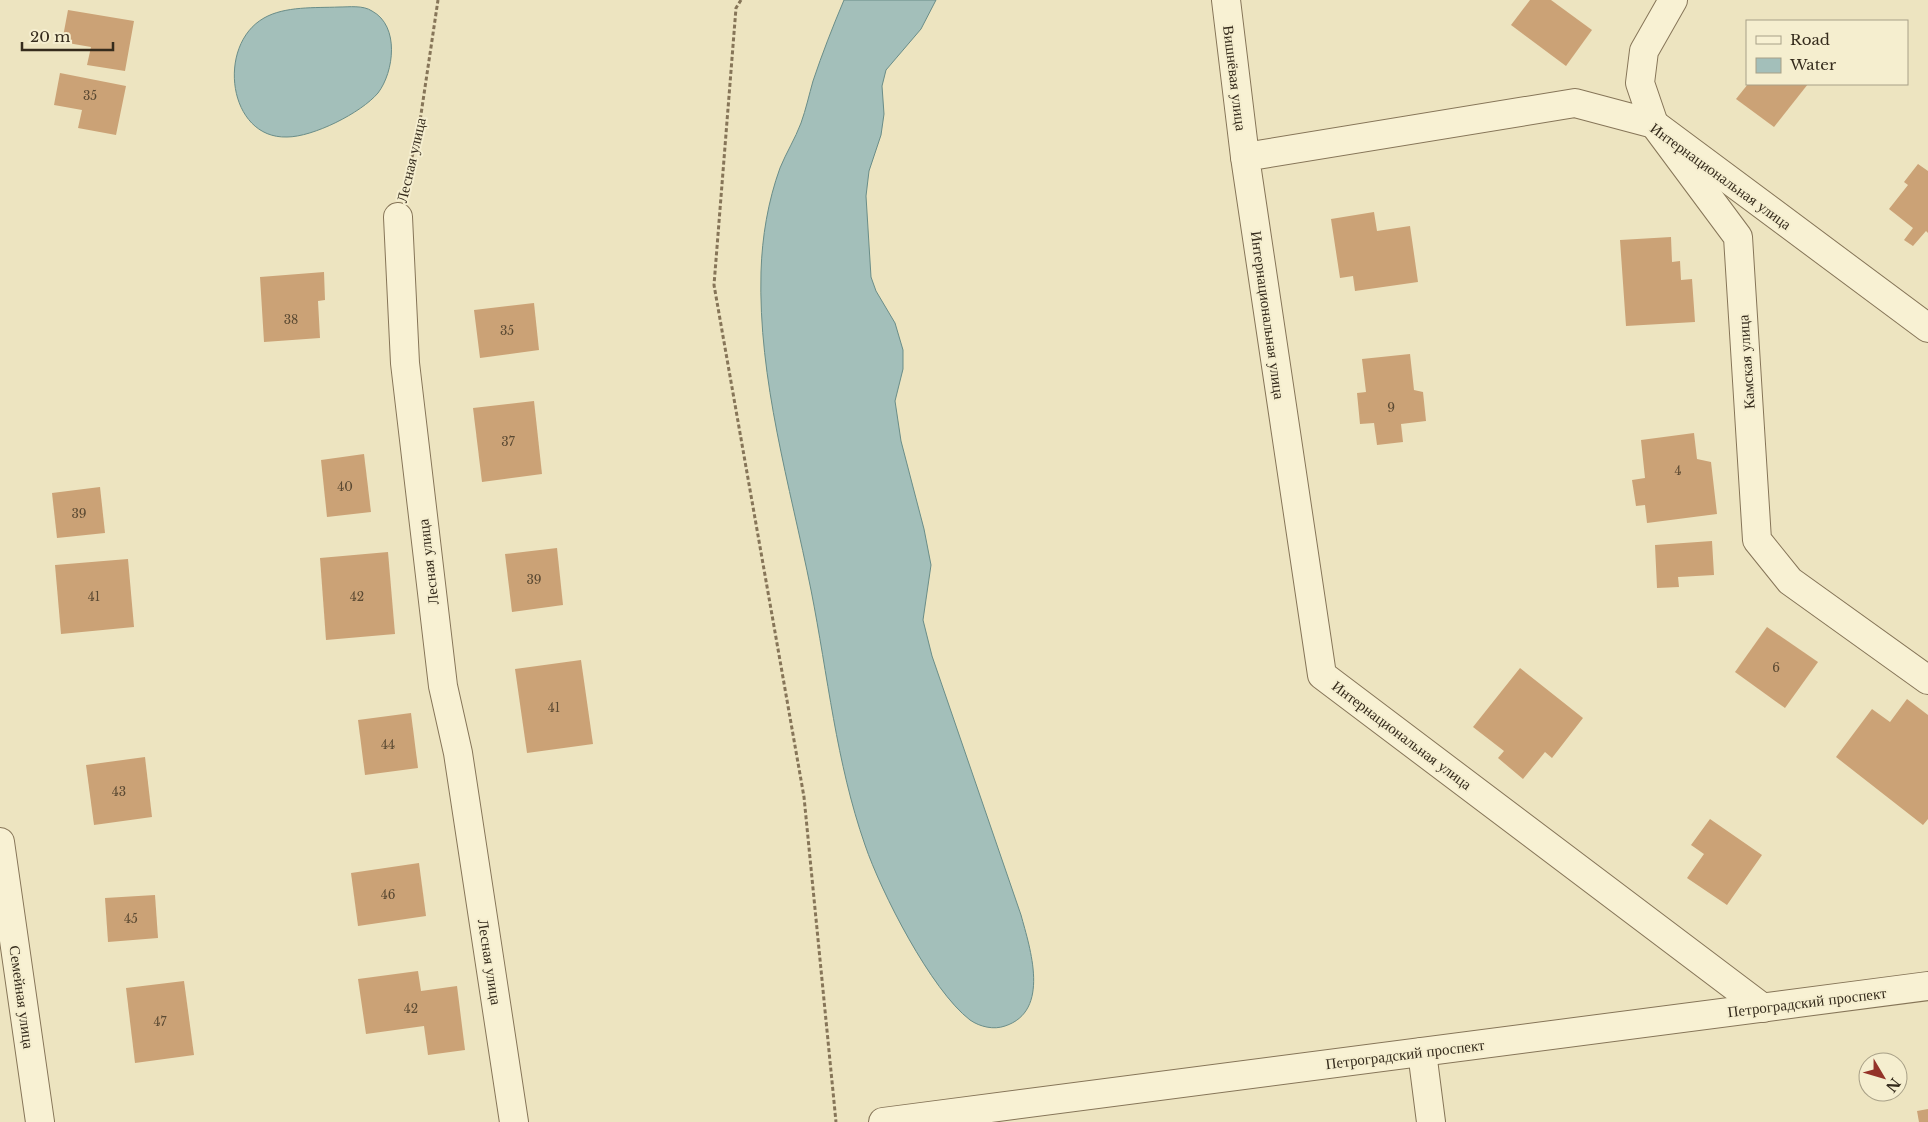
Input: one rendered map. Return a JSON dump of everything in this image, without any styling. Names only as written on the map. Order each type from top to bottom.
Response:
[{"type":"street","name":"Вишнёвая улица","points":[[1226,0],[1245,156]]},
{"type":"street","name":"Камская улица","points":[[1673,0],[1644,51],[1640,83],[1654,124],[1738,237],[1757,540],[1790,581],[1928,680]]},
{"type":"street","name":"Интернациональная улица","points":[[1763,1008],[1322,675],[1245,156],[1574,103],[1654,124],[1928,328]]},
{"type":"street","name":"Лесная улица","points":[[398,218],[405,363],[443,686],[458,753],[514,1122]]},
{"type":"street","name":"Семейная улица","points":[[0,842],[40,1122]]},
{"type":"street","name":"Петроградский проспект","points":[[883,1122],[1928,986]]},
{"type":"street","points":[[1422,1052],[1431,1122]]},
{"type":"path","name":"Лесная улица","points":[[398,218],[420,121],[438,0]]},
{"type":"path","points":[[741,0],[736,8],[714,284],[804,797],[836,1122]]},
{"type":"water","points":[[844,0],[936,0],[921,29],[886,70],[882,86],[884,114],[881,135],[869,171],[866,196],[871,277],[876,291],[895,323],[903,350],[903,369],[895,401],[901,441],[924,529],[931,565],[923,620],[932,656],[1021,915],[1032,961],[1033,993],[1028,1007],[1019,1018],[1005,1026],[996,1028],[987,1027],[970,1020],[939,987],[895,913],[865,845],[855,814],[840,751],[811,590],[785,472],[770,392],[761,312],[761,272],[766,219],[780,168],[801,123],[816,71]]},
{"type":"water","points":[[356,7],[368,9],[381,18],[387,27],[390,38],[391,62],[378,93],[349,116],[323,128],[298,136],[287,137],[267,134],[252,123],[241,107],[235,88],[235,68],[239,48],[249,31],[264,18],[281,11],[300,8]]},
{"type":"building","points":[[1530,0],[1551,0],[1592,30],[1566,66],[1511,25]]},
{"type":"building","points":[[68,10],[134,21],[125,71],[87,65],[91,47],[62,42]]},
{"type":"building","points":[[60,73],[126,86],[116,135],[78,128],[82,110],[54,105]]},
{"type":"building","points":[[1747,85],[1807,85],[1774,127],[1736,99]]},
{"type":"building","points":[[1918,164],[1928,171],[1928,233],[1926,231],[1913,246],[1904,240],[1913,228],[1889,209],[1908,185],[1904,182]]},
{"type":"building","points":[[1374,212],[1377,231],[1410,226],[1418,282],[1355,291],[1353,276],[1340,278],[1331,219]]},
{"type":"building","points":[[1671,237],[1672,262],[1680,261],[1681,280],[1692,279],[1695,322],[1626,326],[1620,240]]},
{"type":"building","points":[[324,272],[325,300],[318,301],[320,338],[264,342],[260,277]]},
{"type":"building","points":[[534,303],[539,350],[480,358],[474,310]]},
{"type":"building","points":[[1410,354],[1414,390],[1423,392],[1426,421],[1401,424],[1403,442],[1377,445],[1374,423],[1360,424],[1357,393],[1366,392],[1362,359]]},
{"type":"building","points":[[534,401],[542,474],[482,482],[473,408]]},
{"type":"building","points":[[1694,433],[1697,459],[1711,462],[1717,514],[1647,523],[1645,505],[1636,506],[1632,480],[1645,478],[1641,440]]},
{"type":"building","points":[[364,454],[371,512],[327,517],[321,460]]},
{"type":"building","points":[[100,487],[105,533],[57,538],[52,493]]},
{"type":"building","points":[[1712,541],[1714,575],[1678,577],[1679,587],[1657,588],[1655,545]]},
{"type":"building","points":[[557,548],[563,605],[512,612],[505,554]]},
{"type":"building","points":[[388,552],[395,634],[326,640],[320,558]]},
{"type":"building","points":[[128,559],[134,627],[61,634],[55,565]]},
{"type":"building","points":[[1767,627],[1818,662],[1785,708],[1735,672]]},
{"type":"building","points":[[581,660],[593,744],[527,753],[515,669]]},
{"type":"building","points":[[1520,668],[1583,718],[1552,758],[1545,752],[1523,779],[1498,758],[1504,751],[1473,727]]},
{"type":"building","points":[[1907,699],[1928,715],[1928,819],[1923,825],[1836,757],[1872,709],[1890,722]]},
{"type":"building","points":[[411,713],[418,768],[365,775],[358,720]]},
{"type":"building","points":[[145,757],[152,817],[94,825],[86,765]]},
{"type":"building","points":[[1710,819],[1762,855],[1727,905],[1687,878],[1704,854],[1691,845]]},
{"type":"building","points":[[419,863],[426,916],[358,926],[351,873]]},
{"type":"building","points":[[155,895],[158,938],[108,942],[105,898]]},
{"type":"building","points":[[418,971],[421,991],[457,986],[465,1050],[428,1055],[424,1026],[366,1034],[358,979]]},
{"type":"building","points":[[184,981],[194,1055],[135,1063],[126,988]]},
{"type":"building","points":[[1928,1109],[1928,1122],[1919,1122],[1917,1111]]}]
